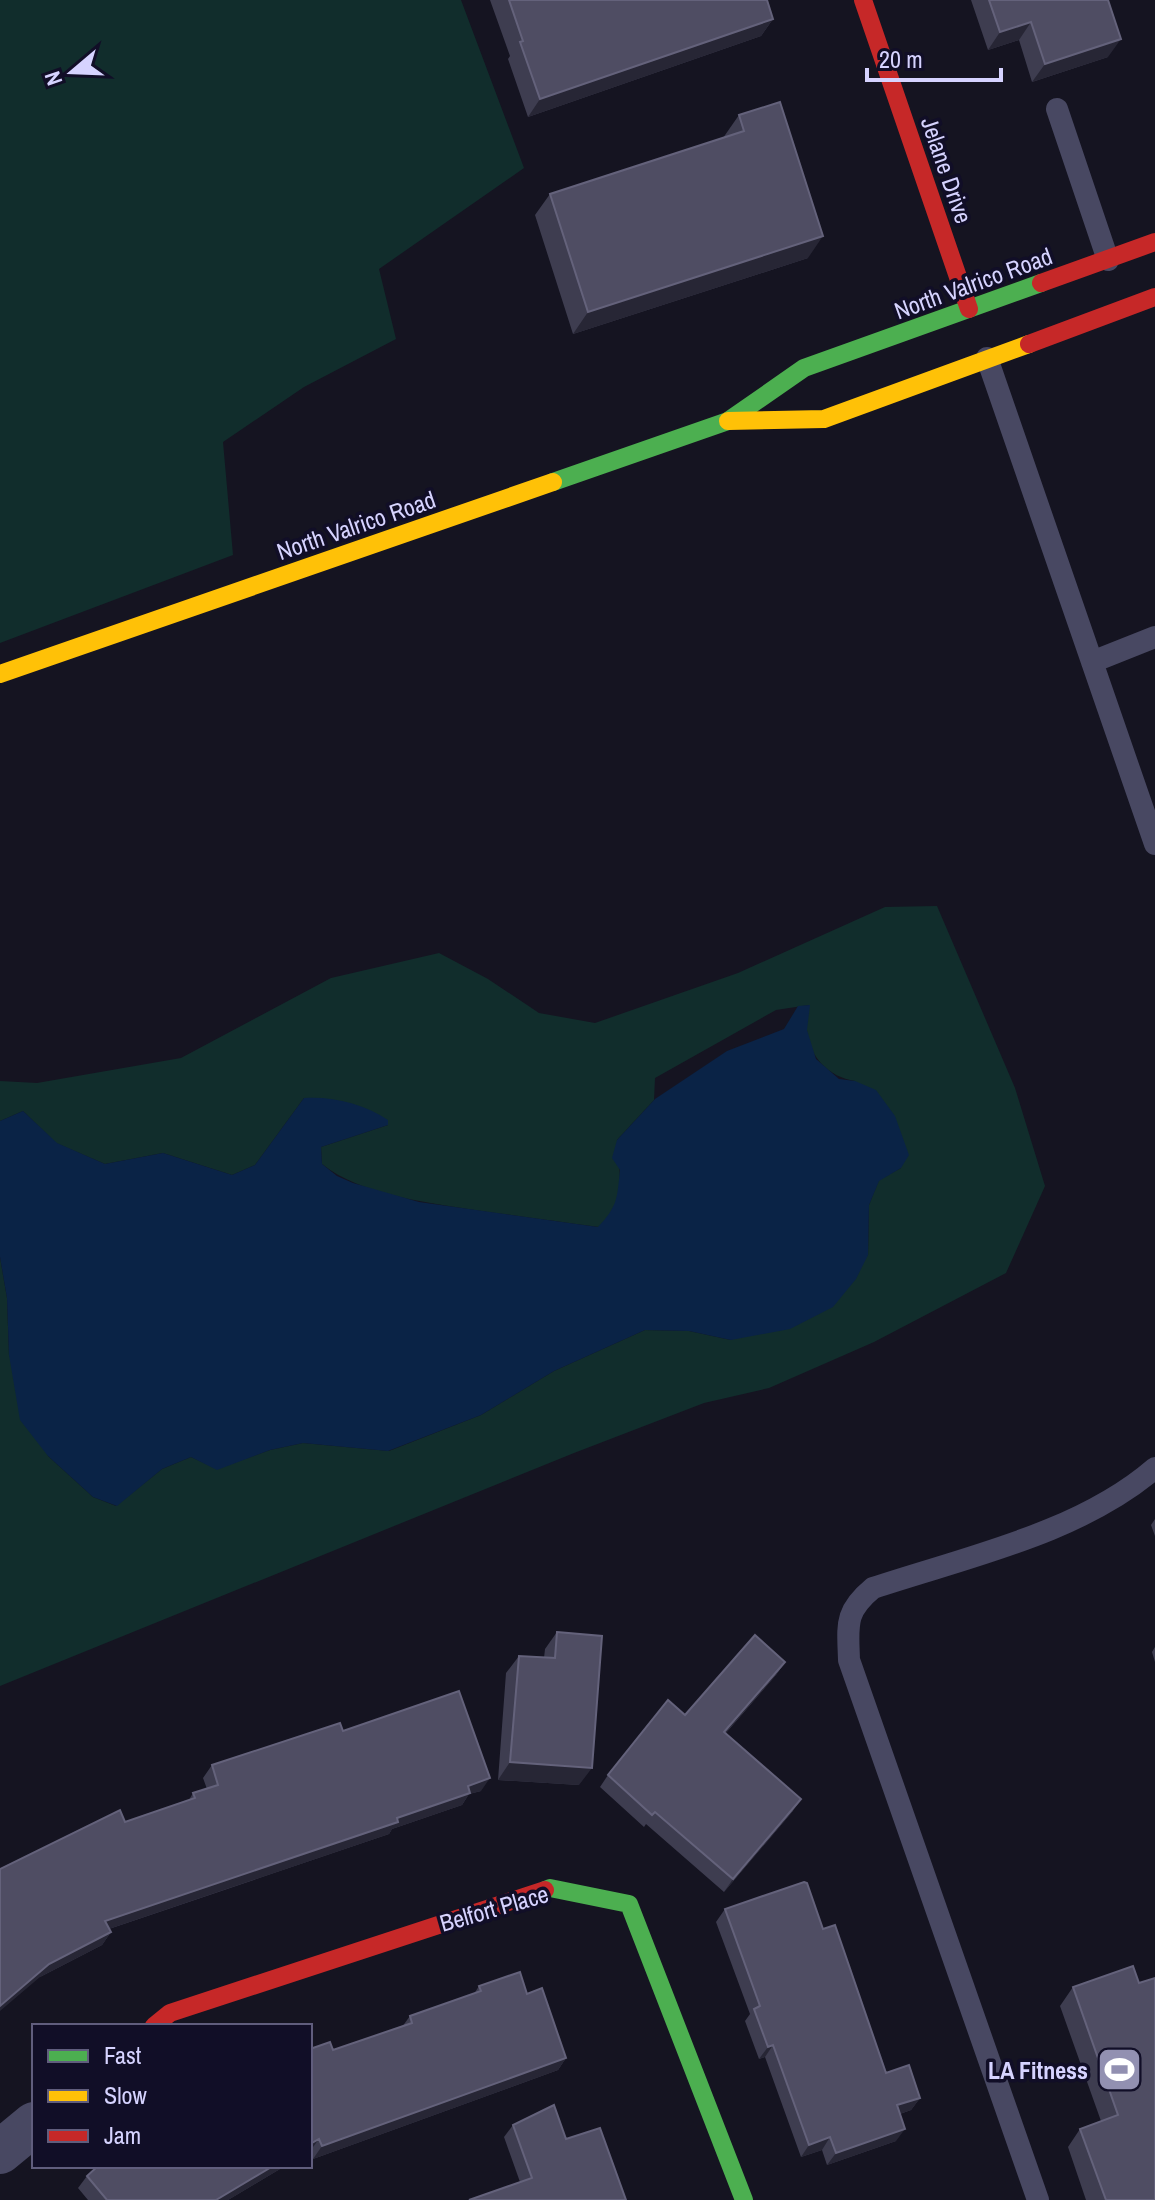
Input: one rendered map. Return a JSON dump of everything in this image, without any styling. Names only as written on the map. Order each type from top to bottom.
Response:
[{"type":"street","name":"Jelane Drive","points":[[863,0],[969,309]]},
{"type":"street","name":"North Valrico Road","points":[[0,674],[728,421],[804,368],[1155,242]]},
{"type":"street","name":"North Valrico Road","points":[[728,421],[824,419],[1155,297]]},
{"type":"street","name":"Belfort Place","points":[[156,2024],[170,2013],[550,1888],[629,1904],[744,2200]]},
{"type":"street","points":[[0,2152],[32,2126]]},
{"type":"lane","points":[[1057,109],[1108,260]]},
{"type":"lane","points":[[987,358],[1155,844]]},
{"type":"lane","points":[[1092,662],[1155,637]]},
{"type":"lane","points":[[1038,2200],[849,1660],[850,1615],[857,1601],[873,1588],[1068,1524],[1139,1482],[1155,1468]]},
{"type":"green space","points":[[0,0],[461,0],[524,168],[379,269],[396,339],[304,387],[223,442],[233,555],[0,643]]},
{"type":"green space","points":[[937,906],[1015,1088],[1045,1186],[1006,1273],[874,1342],[769,1388],[704,1403],[574,1453],[0,1686],[0,1257],[7,1298],[9,1355],[48,1456],[93,1497],[116,1506],[162,1469],[191,1457],[217,1469],[270,1450],[303,1443],[389,1451],[481,1415],[554,1371],[645,1330],[689,1331],[731,1340],[868,1255],[869,1205],[879,1180],[901,1168],[855,1081],[837,1075],[816,1057],[807,1030],[809,1005],[776,1010],[655,1078],[654,1100],[617,1140],[618,1196],[612,1212],[599,1227],[420,1201],[357,1184],[322,1164],[321,1147],[388,1125],[304,1098],[255,1165],[232,1175],[163,1153],[105,1164],[56,1143],[23,1111],[0,1121],[0,1081],[37,1083],[181,1058],[331,978],[439,953],[488,979],[539,1013],[595,1023],[738,973],[885,907]]},
{"type":"water","points":[[810,1005],[807,1030],[816,1059],[839,1079],[855,1081],[876,1090],[895,1116],[909,1155],[901,1168],[879,1181],[869,1205],[868,1255],[856,1279],[833,1307],[790,1329],[731,1340],[689,1331],[645,1330],[554,1371],[481,1415],[388,1451],[303,1443],[270,1450],[217,1470],[191,1457],[162,1469],[117,1506],[93,1497],[48,1456],[20,1420],[9,1355],[7,1298],[0,1257],[0,1121],[23,1111],[57,1143],[105,1164],[163,1153],[232,1175],[255,1165],[304,1098],[337,1100],[359,1105],[388,1120],[388,1125],[321,1147],[322,1164],[337,1176],[419,1202],[598,1227],[613,1207],[617,1195],[620,1170],[612,1158],[617,1140],[655,1099],[727,1051],[784,1029],[798,1006]]},
{"type":"building","points":[[509,0],[767,0],[773,19],[540,99]]},
{"type":"building","points":[[989,0],[1108,0],[1121,39],[1045,64],[1031,22],[1000,32]]},
{"type":"building","points":[[780,102],[823,236],[588,312],[550,194],[744,131],[739,115]]},
{"type":"building","points":[[557,1632],[602,1636],[592,1768],[510,1762],[519,1656],[555,1658]]},
{"type":"building","points":[[755,1635],[785,1662],[724,1732],[801,1799],[733,1879],[655,1812],[652,1815],[608,1775],[668,1700],[685,1715]]},
{"type":"building","points":[[459,1691],[490,1778],[468,1786],[470,1793],[397,1818],[398,1822],[105,1921],[111,1932],[49,1964],[0,2006],[0,1869],[120,1810],[125,1822],[195,1798],[193,1793],[218,1785],[212,1765],[340,1723],[343,1731]]},
{"type":"building","points":[[807,1883],[823,1929],[835,1925],[886,2073],[909,2065],[920,2098],[897,2105],[905,2129],[836,2153],[830,2137],[809,2145],[773,2045],[768,2047],[754,2009],[760,2006],[725,1909]]},
{"type":"building","name":"LA Fitness","points":[[1133,1966],[1139,1983],[1155,1978],[1155,2200],[1106,2200],[1080,2129],[1118,2115],[1073,1987]]},
{"type":"building","points":[[520,1972],[527,1994],[542,1988],[566,2058],[322,2146],[319,2139],[312,2143],[312,2048],[330,2042],[333,2050],[412,2023],[410,2016],[481,1991],[479,1986]]},
{"type":"building","points":[[554,2105],[566,2139],[600,2128],[626,2200],[469,2200],[532,2178],[513,2125]]},
{"type":"building","points":[[96,2168],[270,2168],[216,2200],[107,2200],[87,2176]]},
{"type":"traffic: fast","points":[[553,482],[728,421],[804,368],[1041,283]]},
{"type":"traffic: fast","points":[[545,1890],[550,1888],[629,1904],[744,2200]]},
{"type":"traffic: slow","points":[[728,421],[824,419],[1029,344]]},
{"type":"traffic: slow","points":[[0,674],[553,482]]},
{"type":"traffic: jam","points":[[863,0],[969,309]]},
{"type":"traffic: jam","points":[[1041,283],[1155,242]]},
{"type":"traffic: jam","points":[[1029,344],[1155,297]]},
{"type":"traffic: jam","points":[[156,2024],[170,2013],[545,1890]]},
{"type":"place","name":"LA Fitness","points":[[1119,2070]]}]
